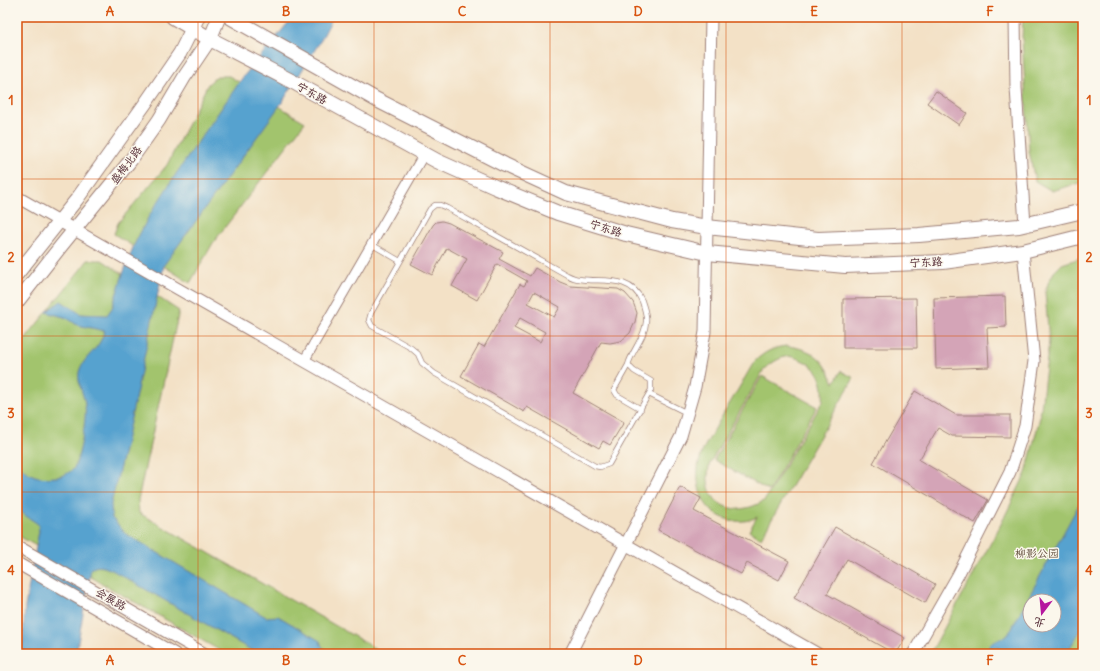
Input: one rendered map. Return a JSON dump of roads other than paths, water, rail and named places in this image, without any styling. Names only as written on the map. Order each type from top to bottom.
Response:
[{"type":"main road","name":"宁东路","points":[[173,17],[195,23],[210,39],[297,84],[424,154],[495,187],[558,213],[626,234],[707,253],[845,266],[943,262],[1023,250],[1083,236]]},
{"type":"main road","name":"盛梅北路","points":[[17,302],[130,161],[159,120],[185,76],[210,39],[219,17]]},
{"type":"main road","name":"宁东路","points":[[230,17],[377,100],[448,138],[505,165],[566,193],[672,221],[707,227],[818,239],[919,235],[1025,225],[1083,211]]},
{"type":"main road","name":"盛梅北路","points":[[17,274],[77,199],[146,104],[180,53],[195,23]]},
{"type":"street","points":[[570,654],[681,436],[695,387],[705,332],[711,17]]},
{"type":"street","points":[[1015,17],[1016,88],[1025,225]]},
{"type":"street","points":[[304,361],[424,154]]},
{"type":"street","points":[[17,197],[818,654]]},
{"type":"street","points":[[913,654],[958,575],[1010,472],[1025,426],[1034,361],[1023,250]]},
{"type":"street","name":"会展路","points":[[17,546],[204,654]]},
{"type":"street","name":"会展路","points":[[22,565],[175,654]]},
{"type":"lane","points":[[628,365],[634,371],[650,381],[651,390],[609,464],[600,468],[429,370],[422,363],[418,354],[411,348],[372,326],[369,320],[371,313],[430,209],[434,205],[440,205],[567,275],[579,279],[608,280],[624,283],[634,289],[645,309],[646,322],[641,340],[614,390],[617,395],[640,409]]},
{"type":"lane","points":[[371,244],[400,261]]},
{"type":"lane","points":[[649,394],[688,414]]},
{"type":"water","points":[[293,17],[333,17],[321,40],[283,101],[164,265],[111,504],[112,518],[126,534],[266,617],[278,616],[320,641],[322,647],[333,654],[258,654],[112,570],[99,566],[91,569],[76,654],[22,654],[25,607],[39,531],[38,524],[17,510],[17,463],[30,474],[39,477],[57,477],[70,472],[74,468],[81,446],[85,418],[85,405],[79,381],[79,372],[85,360],[100,342],[105,331],[77,325],[67,318],[46,312],[61,301],[81,314],[107,315],[112,308],[134,245],[149,216],[243,77]]},
{"type":"water","points":[[1083,497],[1083,626],[1066,654],[998,654],[1000,648],[994,647],[988,654],[985,654],[991,643],[1008,635],[1022,609],[1022,633],[1062,633],[1062,593],[1031,593]]},
{"type":"park label","name":"柳影公园","points":[[1037,553]]}]
